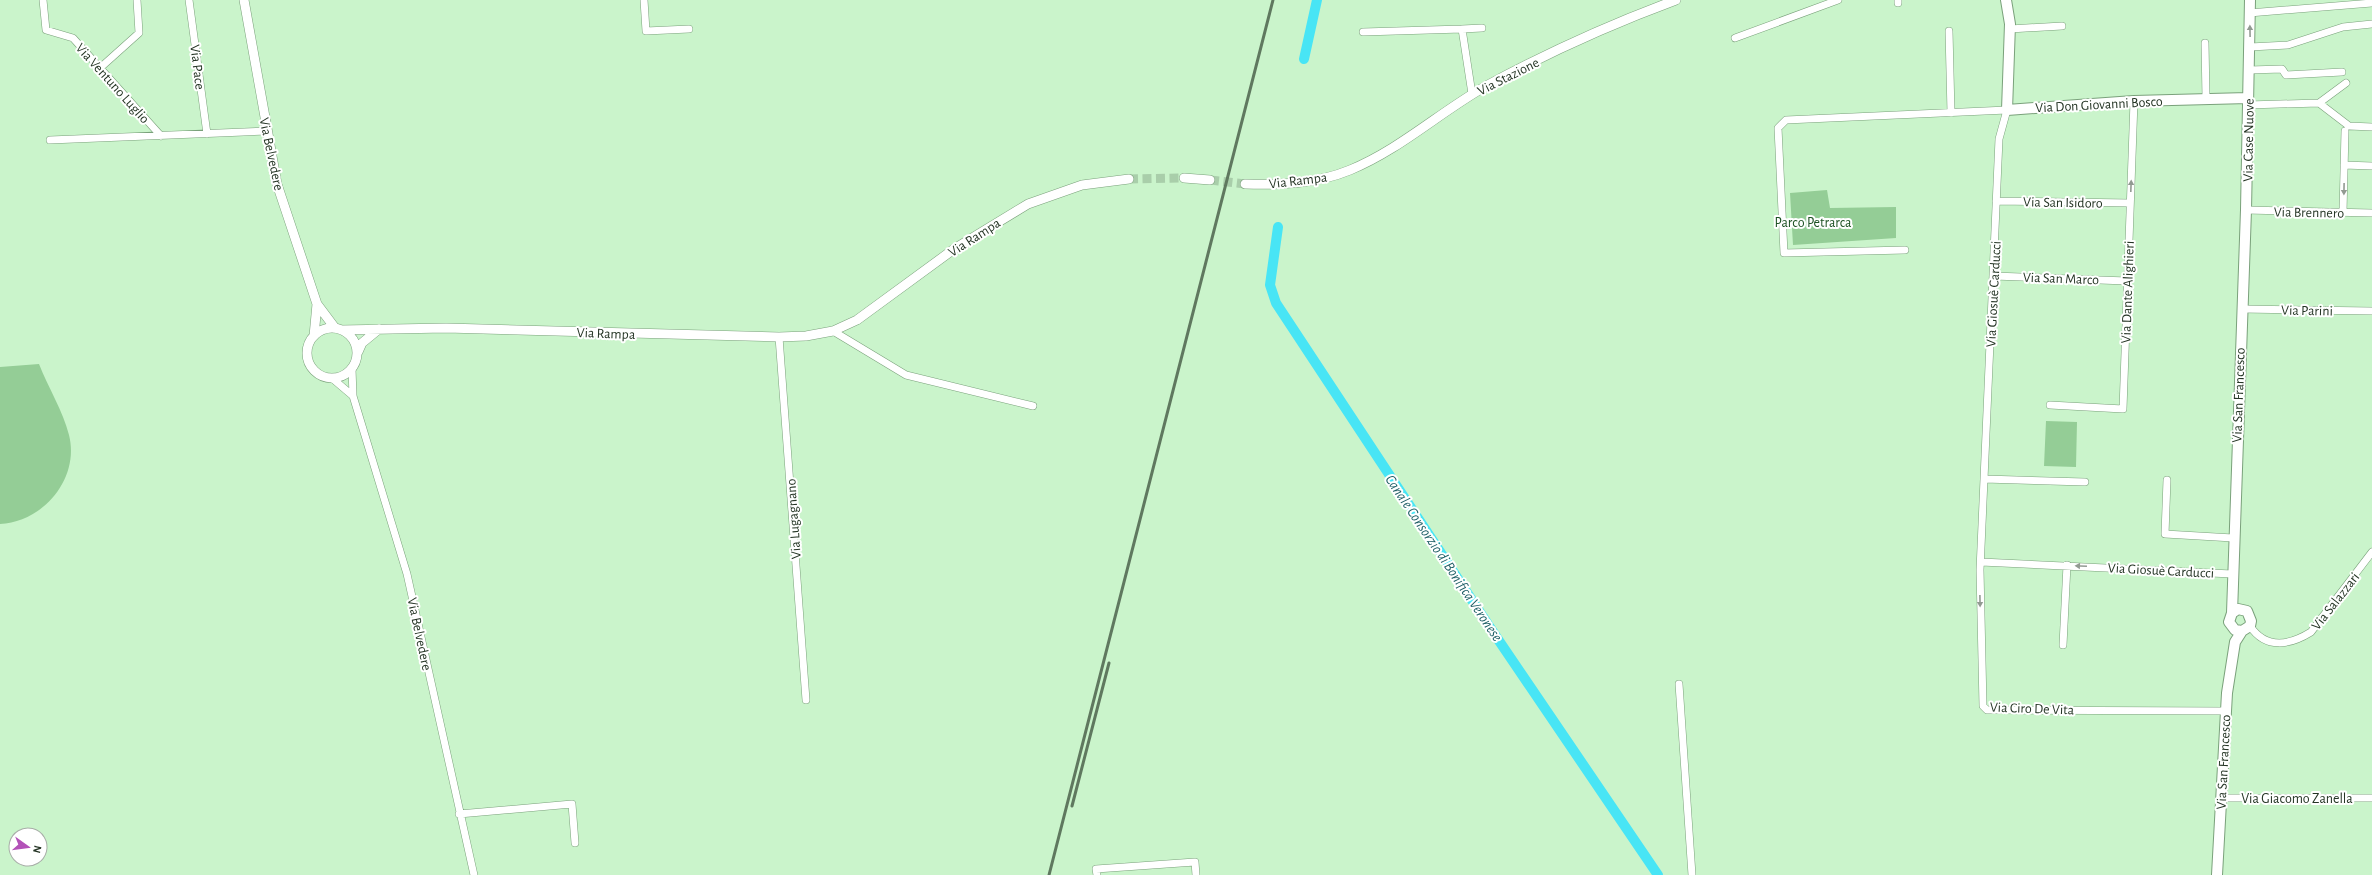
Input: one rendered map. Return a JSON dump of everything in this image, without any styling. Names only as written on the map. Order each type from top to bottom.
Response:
[{"type":"main road","points":[[2006,0],[2010,29],[2007,110]]},
{"type":"main road","name":"Via Case Nuove","points":[[2246,210],[2250,70],[2250,0]]},
{"type":"main road","name":"Via Don Giovanni Bosco","points":[[2007,110],[2134,101],[2206,98],[2248,101]]},
{"type":"main road","name":"Via San Francesco","points":[[2237,611],[2232,577],[2246,210]]},
{"type":"main road","name":"Via San Francesco","points":[[2217,875],[2226,693],[2232,653],[2236,642],[2246,629],[2250,615],[2237,611]]},
{"type":"main road","name":"Via San Francesco","points":[[2226,693],[2225,682],[2230,617],[2237,611]]},
{"type":"main road","points":[[2230,625],[2235,630],[2246,629]]},
{"type":"street","name":"Via Ventuno Luglio","points":[[43,0],[46,30],[73,38],[161,136]]},
{"type":"street","points":[[100,68],[139,33],[137,0]]},
{"type":"street","name":"Via Pace","points":[[189,0],[207,134]]},
{"type":"street","name":"Via Belvedere","points":[[244,0],[266,131],[277,184],[317,304],[338,329],[352,337],[358,352],[352,369],[353,396],[407,574],[459,814],[474,875]]},
{"type":"street","points":[[644,0],[646,31],[689,29]]},
{"type":"street","name":"Via Stazione","points":[[1350,170],[1384,153],[1472,94],[1614,24],[1676,0]]},
{"type":"street","points":[[1735,38],[1838,0]]},
{"type":"street","points":[[2249,13],[2372,3]]},
{"type":"street","points":[[2250,47],[2288,45],[2343,27],[2372,24]]},
{"type":"street","points":[[2010,29],[2062,26]]},
{"type":"street","points":[[1462,28],[1472,94]]},
{"type":"street","points":[[1362,32],[1482,28]]},
{"type":"street","points":[[1949,31],[1951,113]]},
{"type":"street","points":[[2205,43],[2206,98]]},
{"type":"street","points":[[2250,70],[2282,69],[2286,75],[2342,72]]},
{"type":"street","points":[[2319,103],[2346,83]]},
{"type":"street","name":"Via Dante Alighieri","points":[[2050,406],[2123,409],[2134,101]]},
{"type":"street","points":[[2248,101],[2319,103],[2349,126],[2372,127]]},
{"type":"street","name":"Via Don Giovanni Bosco","points":[[1905,250],[1784,253],[1778,128],[1786,120],[2007,110]]},
{"type":"street","name":"Via Giosuè Carducci","points":[[2007,110],[1999,139],[1981,562],[2066,565],[2232,577]]},
{"type":"street","name":"Via Ventuno Luglio","points":[[50,140],[266,131]]},
{"type":"street","points":[[2343,212],[2345,132]]},
{"type":"street","points":[[2344,165],[2372,166]]},
{"type":"street","name":"Via Rampa","points":[[1245,184],[1293,183],[1320,179],[1350,170]]},
{"type":"street","points":[[1184,178],[1210,180]]},
{"type":"street","name":"Via Rampa","points":[[338,329],[379,329],[394,327],[780,337],[806,336],[833,331],[857,320],[954,250],[1028,204],[1082,185],[1130,179]]},
{"type":"street","name":"Via San Isidoro","points":[[1996,201],[2130,203]]},
{"type":"street","name":"Via Brennero","points":[[2246,210],[2372,213]]},
{"type":"street","name":"Via San Marco","points":[[1994,276],[2127,281]]},
{"type":"street","name":"Via Belvedere","points":[[317,304],[314,336],[307,353],[310,366],[320,376],[333,379],[353,396]]},
{"type":"street","name":"Via Parini","points":[[2242,309],[2372,311]]},
{"type":"street","points":[[314,336],[325,329],[338,329]]},
{"type":"street","points":[[358,352],[362,343],[379,329]]},
{"type":"street","points":[[833,331],[906,375],[1033,406]]},
{"type":"street","name":"Via Lugagnano","points":[[780,337],[806,700]]},
{"type":"street","points":[[333,379],[344,376],[352,369]]},
{"type":"street","points":[[1984,480],[2085,482]]},
{"type":"street","points":[[2167,480],[2165,534],[2233,538]]},
{"type":"street","name":"Via Salazzari","points":[[2246,629],[2268,642],[2290,642],[2306,635],[2321,622],[2372,552]]},
{"type":"street","name":"Via Ciro De Vita","points":[[1981,562],[1981,700],[1983,706],[1987,710],[2225,711]]},
{"type":"street","points":[[2063,645],[2066,565]]},
{"type":"street","points":[[1679,684],[1692,875]]},
{"type":"street","name":"Via Giacomo Zanella","points":[[2221,798],[2372,798]]},
{"type":"street","points":[[459,814],[572,804],[576,842]]},
{"type":"street","points":[[1097,875],[1096,869],[1195,862],[1196,875]]},
{"type":"green space","name":"Parco Petrarca","points":[[1827,190],[1830,208],[1896,207],[1896,238],[1793,245],[1790,193]]},
{"type":"green space","points":[[39,364],[63,417],[69,435],[71,451],[69,467],[63,482],[55,495],[44,507],[16,521],[0,524],[0,367]]},
{"type":"green space","points":[[2046,421],[2077,422],[2076,467],[2044,466]]},
{"type":"waterway","name":"Canale Consorzio di Bonifica Veronese","points":[[1304,59],[1317,0]]},
{"type":"waterway","name":"Canale Consorzio di Bonifica Veronese","points":[[1278,227],[1270,285],[1276,303],[1491,629],[1658,875]]},
{"type":"tunnel","points":[[1129,179],[1184,178]]},
{"type":"tunnel","points":[[1210,180],[1245,184]]},
{"type":"railway","points":[[1049,875],[1273,0]]},
{"type":"railway","points":[[1072,806],[1109,663]]}]
